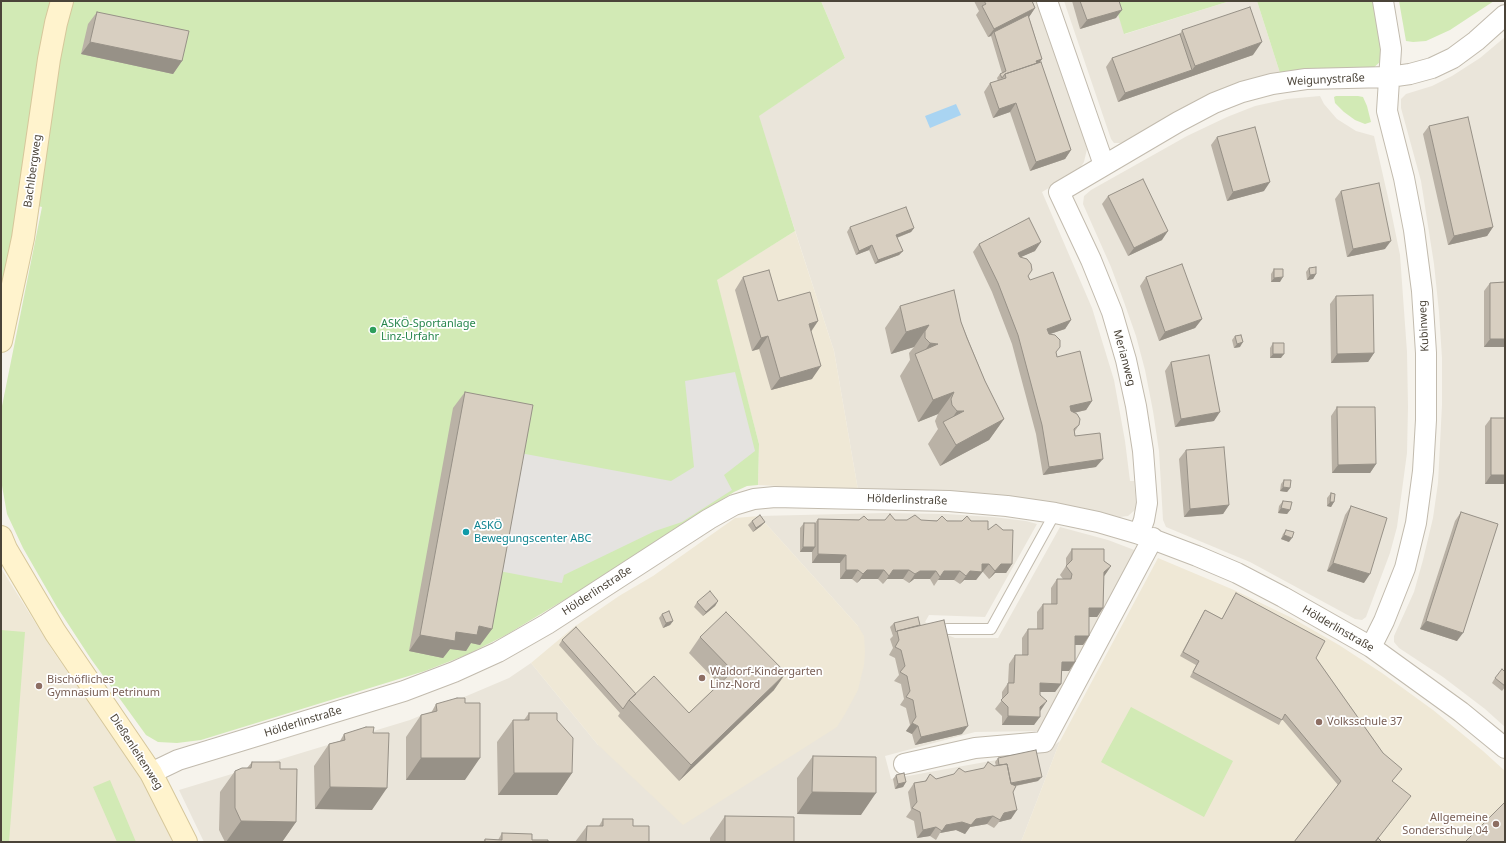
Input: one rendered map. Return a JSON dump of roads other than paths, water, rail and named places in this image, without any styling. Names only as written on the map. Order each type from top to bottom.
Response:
[{"type":"street","name":"Bachlbergweg","points":[[1,341],[23,238],[49,59],[62,1]]},
{"type":"street","points":[[1048,1],[1104,165]]},
{"type":"street","name":"Kubinweg","points":[[1371,647],[1384,621],[1405,568],[1416,523],[1423,471],[1426,420],[1426,354],[1422,290],[1414,230],[1404,178],[1387,111],[1391,50],[1383,1]]},
{"type":"street","name":"Weigunystraße","points":[[1059,192],[1178,122],[1214,103],[1242,92],[1272,84],[1306,79],[1389,77],[1410,74],[1432,68],[1453,58],[1505,15]]},
{"type":"street","name":"Merianweg","points":[[1059,192],[1091,260],[1112,312],[1126,360],[1136,406],[1144,458],[1147,504],[1144,520],[1146,536]]},
{"type":"street","name":"Hölderlinstraße","points":[[151,772],[178,760],[404,691],[454,672],[491,655],[546,624],[709,519],[734,505],[754,499],[775,497],[949,501],[1007,506],[1055,513],[1098,522],[1146,536],[1237,573],[1283,597],[1371,647],[1461,712],[1505,748]]},
{"type":"street","points":[[904,764],[975,748],[1044,742],[1146,536]]},
{"type":"street","name":"Dießenleitenweg","points":[[3,544],[55,632],[151,772],[186,842]]},
{"type":"lane","points":[[947,629],[990,630],[1055,513]]},
{"type":"water","points":[[956,104],[961,115],[930,128],[925,116]]},
{"type":"place","name":"ASKÖ-Sportanlage Linz-Urfahr","points":[[373,330]]},
{"type":"place","name":"ASKÖ Bewegungscenter ABC","points":[[466,532]]},
{"type":"place","name":"Waldorf-Kindergarten Linz-Nord","points":[[702,678]]},
{"type":"place","name":"Bischöfliches Gymnasium Petrinum","points":[[39,686]]},
{"type":"place","name":"Volksschule 37","points":[[1319,722]]},
{"type":"place","name":"Allgemeine Sonderschule 04","points":[[1496,824]]}]
